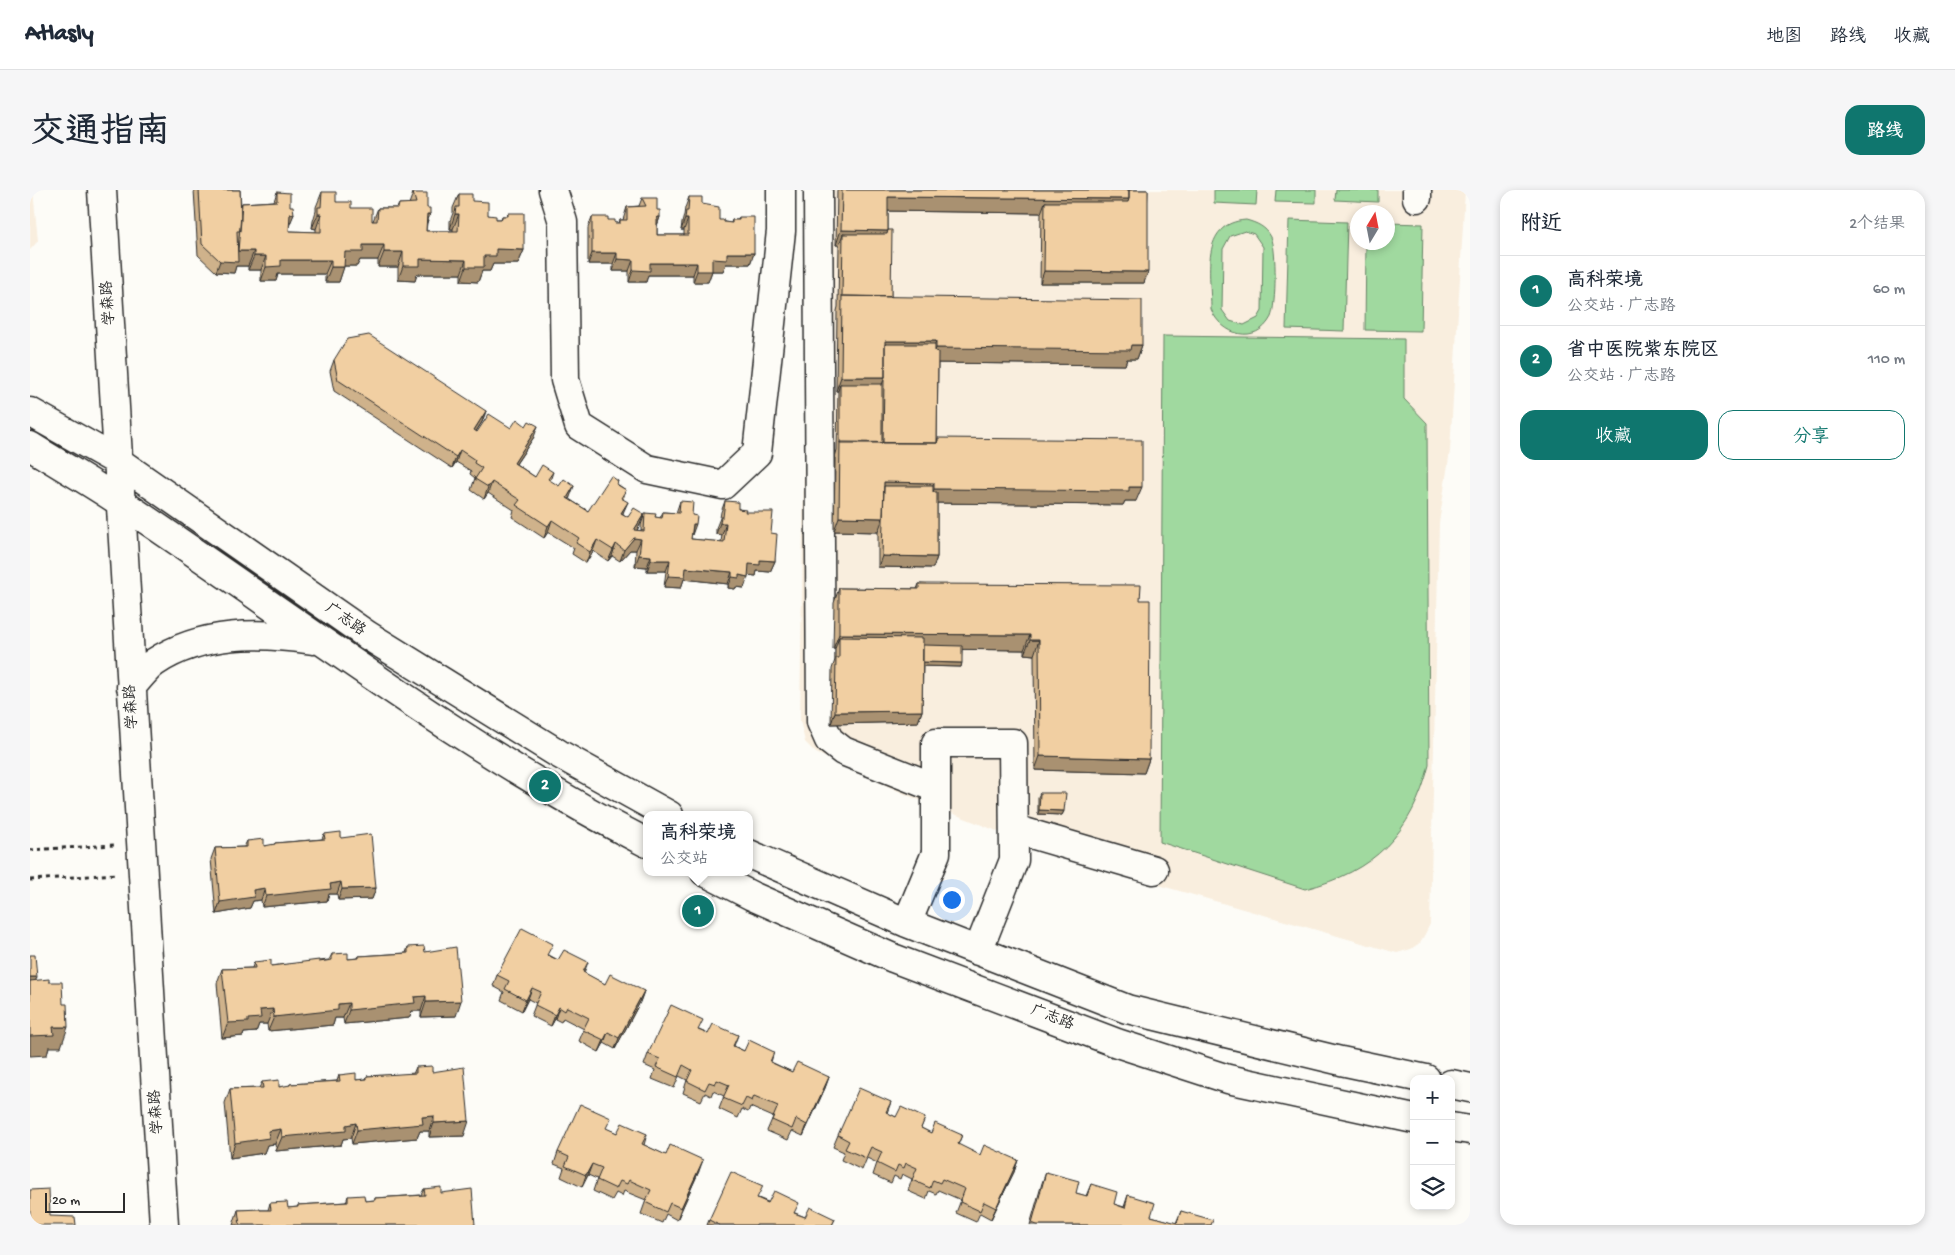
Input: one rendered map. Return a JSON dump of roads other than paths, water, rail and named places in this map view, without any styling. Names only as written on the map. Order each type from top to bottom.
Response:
[{"type":"street","name":"学森路","points":[[102,190],[119,462],[119,501],[164,1225]]},
{"type":"street","points":[[553,190],[563,222],[565,380],[579,426],[647,469],[723,485],[757,453],[781,231],[782,190]]},
{"type":"street","points":[[818,190],[822,722],[830,740],[843,751],[936,788]]},
{"type":"street","name":"广志路","points":[[30,412],[119,462],[367,635],[559,754],[662,811]]},
{"type":"street","name":"广志路","points":[[30,446],[119,501],[321,642],[545,787],[643,840]]},
{"type":"street","points":[[131,687],[153,663],[183,647],[220,637],[276,634],[321,642]]},
{"type":"street","points":[[907,923],[936,853],[936,743],[1013,743],[1014,860],[978,951]]},
{"type":"street","points":[[1014,829],[1154,870]]},
{"type":"street","points":[[753,856],[907,923],[1127,1009],[1341,1061],[1410,1076]]},
{"type":"street","name":"广志路","points":[[713,876],[752,896],[893,958],[1116,1043],[1228,1079],[1410,1118]]},
{"type":"street","points":[[1455,1085],[1470,1088]]},
{"type":"street","points":[[1455,1128],[1470,1130]]},
{"type":"place","name":"省中医院紫东院区","points":[[545,786]]},
{"type":"place","name":"高科荣境","points":[[698,911]]}]
